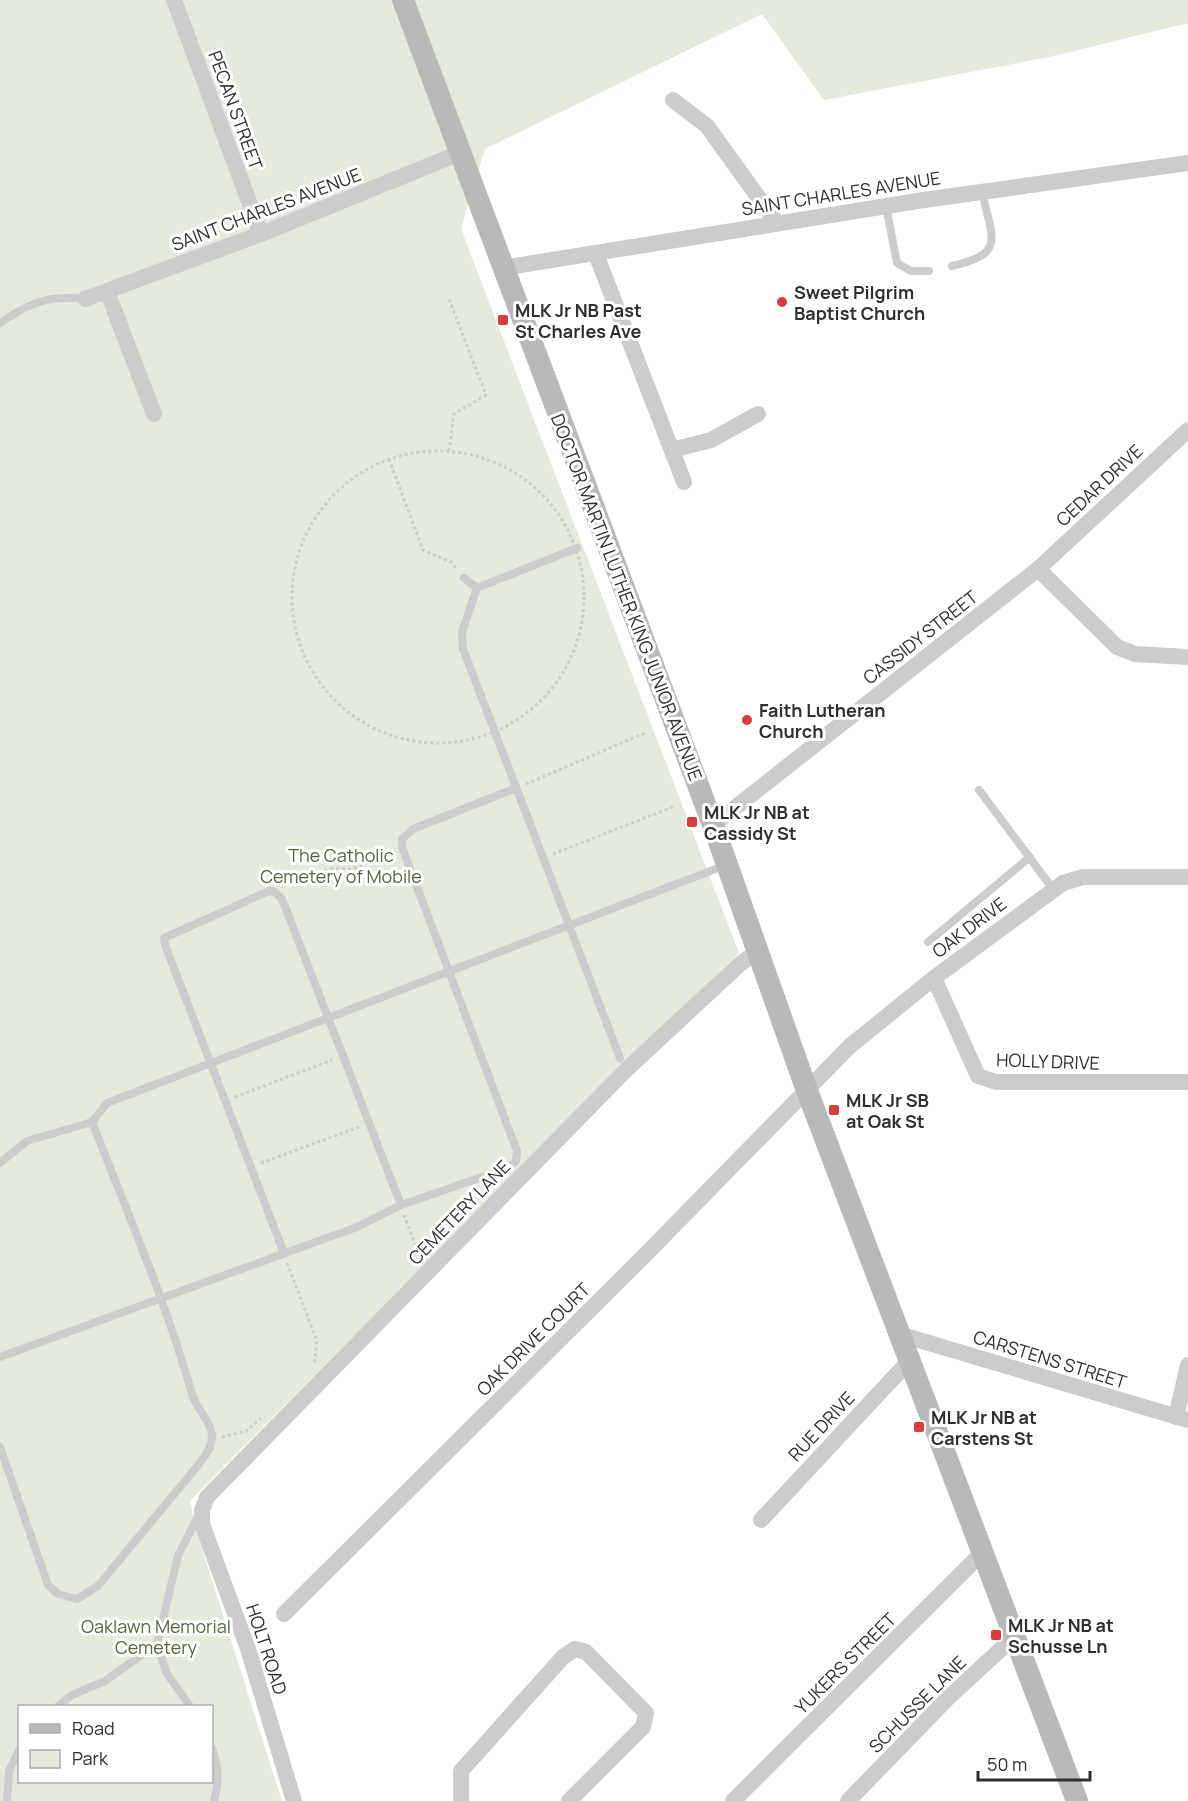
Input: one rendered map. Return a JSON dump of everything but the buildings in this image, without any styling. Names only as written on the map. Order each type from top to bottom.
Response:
[{"type":"main road","name":"DOCTOR MARTIN LUTHER KING JUNIOR AVENUE","points":[[403,0],[713,825],[806,1088],[902,1335],[1077,1801]]},
{"type":"street","name":"PECAN STREET","points":[[174,0],[261,234]]},
{"type":"street","points":[[673,100],[707,126],[776,222]]},
{"type":"street","name":"SAINT CHARLES AVENUE","points":[[85,299],[261,234],[460,153]]},
{"type":"street","name":"SAINT CHARLES AVENUE","points":[[502,268],[886,205],[1188,163]]},
{"type":"street","points":[[596,254],[684,482]]},
{"type":"street","points":[[107,291],[154,414]]},
{"type":"street","points":[[672,450],[711,440],[758,414]]},
{"type":"street","name":"CEDAR DRIVE","points":[[1038,569],[1188,430]]},
{"type":"street","points":[[1167,448],[1188,448]]},
{"type":"street","points":[[1038,569],[1117,647],[1135,654],[1188,657]]},
{"type":"street","name":"CASSIDY STREET","points":[[713,825],[1038,569]]},
{"type":"street","name":"OAK DRIVE","points":[[806,1088],[850,1046],[934,978],[1063,883],[1083,877],[1188,877]]},
{"type":"street","name":"CEMETERY LANE","points":[[202,1510],[207,1497],[626,1070],[740,964],[757,952]]},
{"type":"street","name":"HOLLY DRIVE","points":[[934,978],[978,1076],[996,1082],[1188,1082]]},
{"type":"street","name":"OAK DRIVE COURT","points":[[284,1614],[646,1254],[806,1088]]},
{"type":"street","name":"CARSTENS STREET","points":[[902,1335],[1182,1418]]},
{"type":"street","name":"RUE DRIVE","points":[[761,1520],[911,1359]]},
{"type":"street","points":[[1182,1418],[1188,1365]]},
{"type":"street","name":"HOLT ROAD","points":[[202,1510],[202,1524],[248,1649],[294,1801]]},
{"type":"street","name":"YUKERS STREET","points":[[733,1801],[983,1552]]},
{"type":"street","name":"SCHUSSE LANE","points":[[848,1801],[946,1699],[1015,1636]]},
{"type":"street","points":[[460,1801],[461,1771],[562,1657],[575,1649],[586,1652],[646,1713],[643,1727],[568,1801]]},
{"type":"lane","points":[[952,266],[982,258],[990,248],[991,236],[982,192]]},
{"type":"lane","points":[[886,205],[897,263],[911,272],[929,271]]},
{"type":"lane","points":[[0,323],[26,305],[66,297],[85,299]]},
{"type":"lane","points":[[577,548],[477,588],[462,632],[463,649],[620,1058]]},
{"type":"lane","points":[[464,579],[477,588]]},
{"type":"lane","points":[[0,1358],[160,1297],[357,1227],[401,1205],[508,1168],[516,1161],[517,1151],[403,850],[402,839],[413,829],[516,788]]},
{"type":"lane","points":[[979,790],[1053,890]]},
{"type":"lane","points":[[928,942],[1030,857]]},
{"type":"lane","points":[[0,1163],[27,1141],[92,1122],[107,1103],[726,865]]},
{"type":"lane","points":[[284,1253],[164,938],[269,891],[275,892],[282,898],[401,1205]]},
{"type":"lane","points":[[0,1447],[48,1585],[58,1594],[77,1599],[98,1586],[199,1464],[210,1447],[208,1420],[194,1402],[160,1297],[92,1122]]},
{"type":"lane","points":[[189,1705],[167,1674],[157,1644],[178,1556],[202,1510]]},
{"type":"lane","points":[[60,1705],[72,1695],[115,1676],[157,1644]]},
{"type":"lane","points":[[213,1751],[219,1782],[214,1801]]},
{"type":"lane","points":[[7,1801],[9,1771],[18,1752]]},
{"type":"path","points":[[449,299],[486,395],[454,414],[449,451]]},
{"type":"path","points":[[449,451],[482,457],[514,471],[540,492],[562,518],[577,548],[585,593],[583,621],[573,656],[554,688],[527,714],[495,732],[454,742],[411,741],[371,727],[336,702],[310,668],[306,658],[295,629],[291,586],[300,545],[321,508],[352,478],[389,459],[419,452],[449,451]]},
{"type":"path","points":[[389,459],[423,550],[451,562],[464,579]]},
{"type":"path","points":[[516,788],[645,733]]},
{"type":"path","points":[[543,857],[675,806]]},
{"type":"path","points":[[275,892],[282,886],[333,867],[352,868],[403,850]]},
{"type":"path","points":[[225,1101],[343,1056]]},
{"type":"path","points":[[250,1167],[369,1124]]},
{"type":"path","points":[[401,1205],[420,1258]]},
{"type":"path","points":[[284,1253],[317,1341],[315,1363],[308,1373]]},
{"type":"path","points":[[211,1440],[246,1431],[262,1417]]},
{"type":"green space","name":"The Catholic Cemetery of Mobile","points":[[0,0],[1188,0],[1188,23],[1054,56],[824,100],[762,14],[485,149],[461,229],[739,953],[615,1072],[190,1501],[196,1530],[282,1801],[0,1801]]},
{"type":"place","name":"Sweet Pilgrim Baptist Church","points":[[782,302]]},
{"type":"place","name":"MLK Jr NB Past St Charles Ave","points":[[503,320]]},
{"type":"place","name":"Faith Lutheran Church","points":[[747,720]]},
{"type":"place","name":"MLK Jr NB at Cassidy St","points":[[692,822]]},
{"type":"place","name":"MLK Jr SB at Oak St","points":[[834,1110]]},
{"type":"place","name":"MLK Jr NB at Carstens St","points":[[919,1427]]},
{"type":"place","name":"MLK Jr NB at Schusse Ln","points":[[996,1635]]},
{"type":"park label","name":"Oaklawn Memorial Cemetery","points":[[156,1636]]}]
